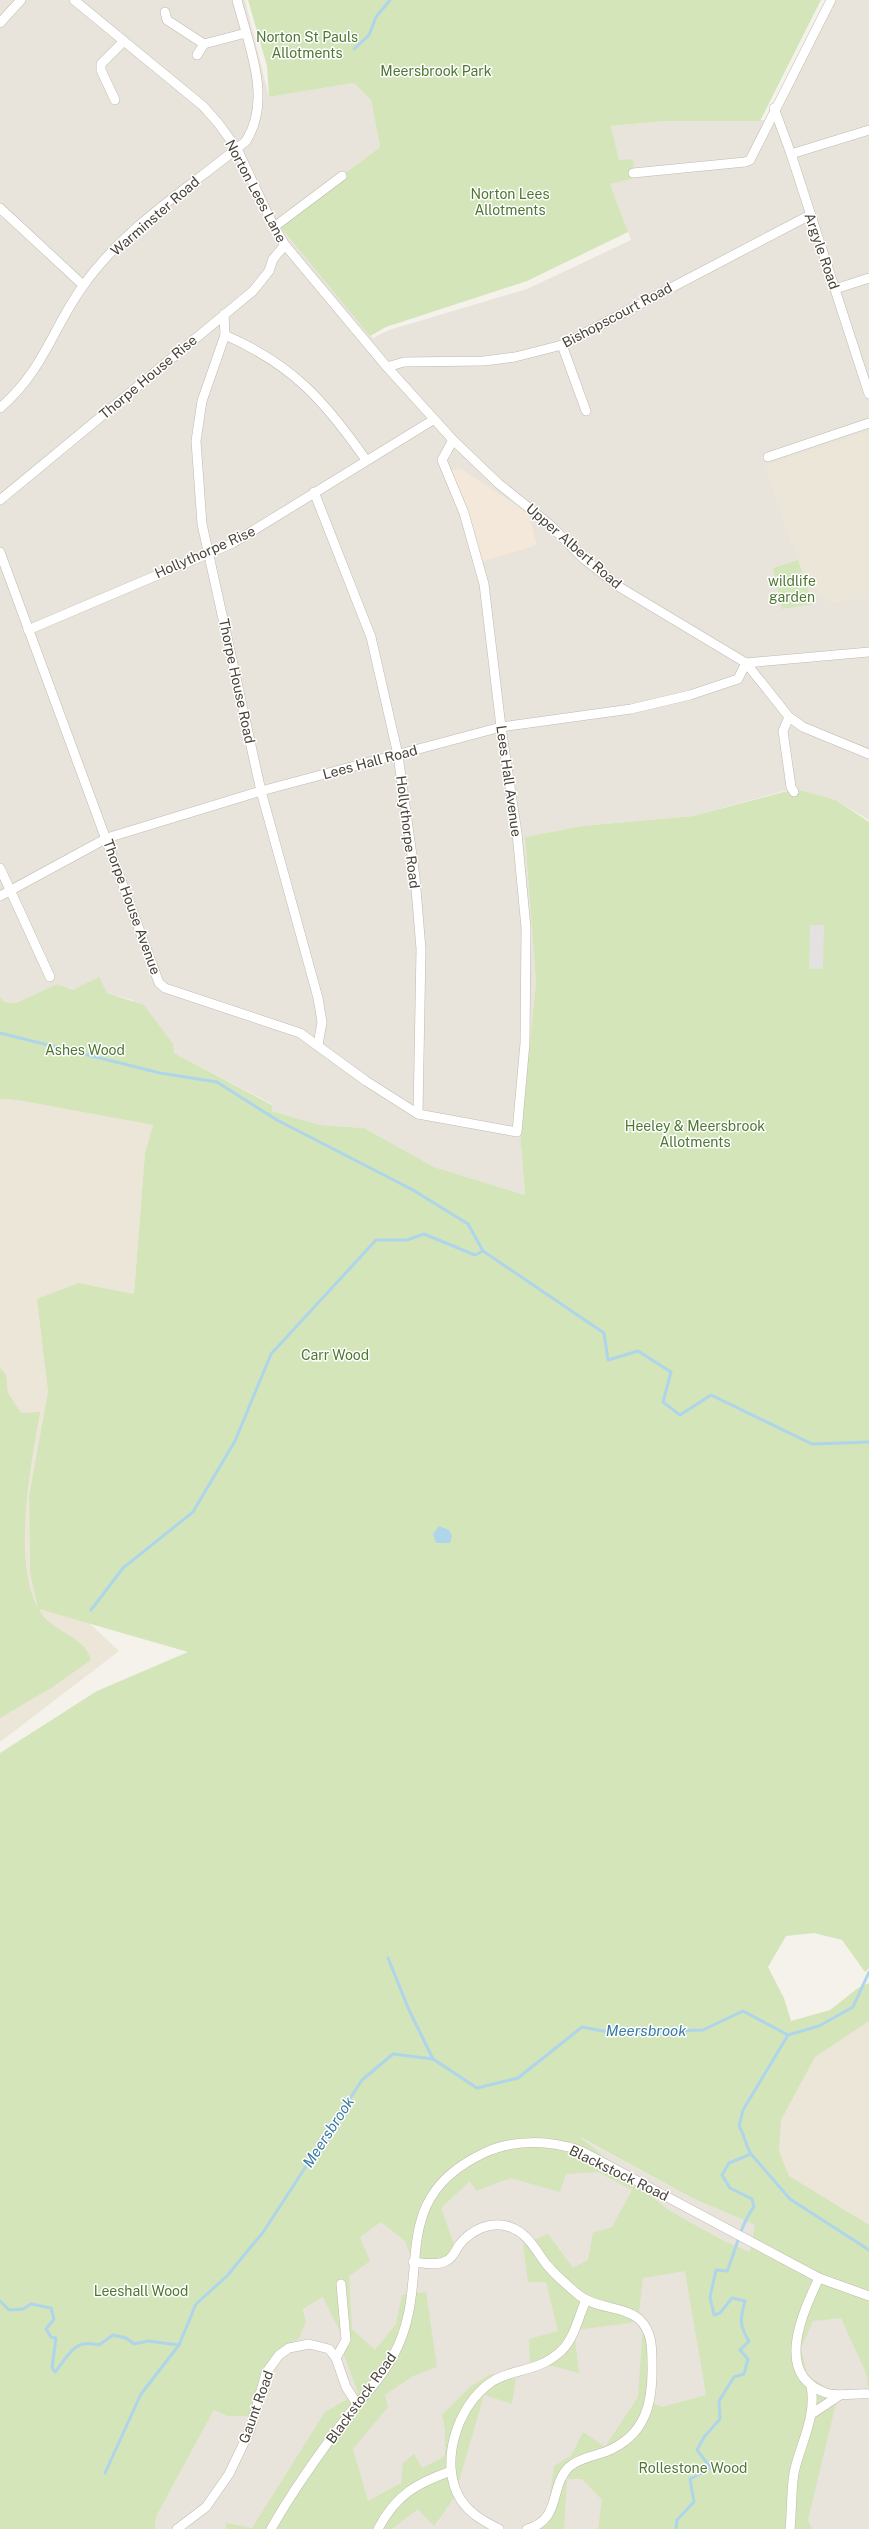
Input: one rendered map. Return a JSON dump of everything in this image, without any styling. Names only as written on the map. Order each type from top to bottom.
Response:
[{"type":"street","points":[[0,23],[21,0]]},
{"type":"street","name":"Norton Lees Lane","points":[[74,0],[123,42],[203,106],[237,149],[273,225],[285,245],[387,367]]},
{"type":"street","name":"Warminster Road","points":[[0,408],[20,390],[35,371],[83,286],[123,240],[186,186],[237,149],[246,141],[252,132],[258,108],[256,71],[237,0]]},
{"type":"street","points":[[633,173],[745,162],[753,156],[774,108],[831,0]]},
{"type":"street","points":[[165,12],[167,20],[204,44]]},
{"type":"street","points":[[197,55],[204,44],[246,33]]},
{"type":"street","points":[[115,100],[101,70],[101,64],[123,42]]},
{"type":"street","name":"Argyle Road","points":[[774,108],[791,154],[869,394]]},
{"type":"street","points":[[791,154],[869,130]]},
{"type":"street","points":[[273,225],[278,224],[342,176]]},
{"type":"street","points":[[0,208],[83,286]]},
{"type":"street","name":"Bishopscourt Road","points":[[387,367],[404,362],[484,361],[507,358],[562,345],[810,215]]},
{"type":"street","name":"Thorpe House Rise","points":[[0,500],[252,291],[269,271],[273,259],[285,245]]},
{"type":"street","points":[[835,289],[869,278]]},
{"type":"street","name":"Thorpe House Road","points":[[224,314],[225,335],[202,402],[196,441],[202,524],[210,551],[261,791],[318,998],[322,1022],[318,1046]]},
{"type":"street","points":[[225,335],[258,349],[289,370],[339,422],[366,460]]},
{"type":"street","points":[[562,345],[586,411]]},
{"type":"street","name":"Upper Albert Road","points":[[387,367],[433,420],[453,440],[499,484],[549,524],[584,559],[621,588],[746,663],[789,716],[803,727],[869,754]]},
{"type":"street","name":"Hollythorpe Rise","points":[[28,630],[210,551],[234,543],[269,523],[314,492],[433,420]]},
{"type":"street","points":[[768,457],[869,423]]},
{"type":"street","name":"Lees Hall Avenue","points":[[453,440],[442,460],[464,514],[484,584],[501,727],[517,833],[526,928],[525,1042],[517,1132]]},
{"type":"street","name":"Hollythorpe Road","points":[[314,492],[371,636],[398,755],[414,877],[421,950],[418,1114]]},
{"type":"street","name":"Thorpe House Avenue","points":[[0,552],[159,984],[165,988],[300,1033],[366,1081],[418,1114],[517,1132]]},
{"type":"street","points":[[746,663],[869,652]]},
{"type":"street","name":"Lees Hall Road","points":[[0,896],[106,838],[261,791],[501,727],[631,709],[690,696],[738,679],[746,663]]},
{"type":"street","points":[[789,716],[783,731],[791,787],[794,792]]},
{"type":"street","points":[[0,868],[50,977]]},
{"type":"street","name":"Blackstock Road","points":[[271,2529],[290,2496],[392,2358],[402,2337],[411,2298],[413,2262],[419,2223],[424,2209],[446,2176],[458,2167],[488,2151],[517,2144],[558,2144],[581,2151],[819,2278],[849,2291],[869,2296]]},
{"type":"street","points":[[413,2262],[439,2264],[453,2255],[466,2237],[476,2230],[498,2225],[509,2226],[520,2231],[530,2241],[560,2279],[586,2300],[632,2315],[644,2325],[652,2342],[652,2391],[648,2410],[641,2424],[623,2442],[607,2451],[575,2463],[568,2468],[558,2488],[551,2511],[544,2525],[527,2529]]},
{"type":"street","points":[[790,2529],[794,2473],[813,2413],[814,2400],[811,2386],[803,2376],[795,2350],[803,2311],[819,2278]]},
{"type":"street","points":[[341,2284],[346,2340],[336,2358],[346,2387],[357,2404]]},
{"type":"street","points":[[499,2529],[472,2513],[461,2500],[451,2471],[454,2442],[473,2400],[493,2381],[542,2365],[563,2350],[586,2300]]},
{"type":"street","name":"Gaunt Road","points":[[177,2529],[206,2507],[229,2474],[250,2430],[266,2374],[279,2355],[289,2348],[308,2344],[329,2349],[336,2358]]},
{"type":"street","points":[[811,2386],[840,2395],[869,2394]]},
{"type":"street","points":[[813,2413],[840,2395]]},
{"type":"street","points":[[378,2529],[386,2515],[405,2493],[417,2485],[451,2471]]},
{"type":"shaded area","points":[[0,0],[245,0],[269,97],[354,83],[371,100],[380,147],[279,224],[373,338],[389,330],[527,289],[631,240],[610,184],[633,173],[633,159],[619,161],[611,126],[666,121],[769,120],[832,0],[869,0],[869,820],[836,800],[788,790],[693,816],[582,826],[525,837],[536,983],[520,1133],[525,1195],[434,1167],[364,1128],[320,1125],[272,1111],[272,1104],[174,1053],[132,1000],[107,993],[73,990],[57,984],[16,1003],[4,1002],[0,996]]},
{"type":"shaded area","points":[[869,431],[869,598],[831,602],[819,596],[813,579],[805,581],[764,466]]},
{"type":"shaded area","points":[[461,469],[528,513],[537,545],[478,563],[446,472]]},
{"type":"shaded area","points":[[810,925],[824,925],[823,969],[809,969]]},
{"type":"shaded area","points":[[0,1099],[17,1100],[153,1125],[145,1153],[134,1294],[79,1283],[44,1348],[48,1391],[29,1496],[30,1573],[39,1609],[88,1622],[119,1651],[0,1742]]},
{"type":"shaded area","points":[[869,2021],[869,2529],[718,2529],[715,2509],[752,2435],[780,2356],[778,2331],[768,2315],[729,2297],[723,2287],[734,2263],[728,2243],[667,2209],[628,2222],[622,2229],[627,2251],[655,2261],[677,2259],[694,2269],[700,2308],[709,2321],[730,2325],[718,2376],[707,2401],[668,2431],[643,2481],[628,2524],[624,2529],[155,2529],[156,2517],[214,2410],[227,2416],[250,2416],[261,2374],[274,2354],[284,2344],[299,2339],[306,2322],[303,2309],[323,2297],[302,2272],[327,2253],[360,2237],[376,2199],[410,2153],[432,2164],[443,2164],[469,2145],[502,2134],[545,2131],[577,2136],[694,2199],[755,2225],[768,2181],[789,2176],[779,2151],[781,2120],[815,2057]]},
{"type":"shaded area","points":[[869,2021],[869,2225],[789,2176],[779,2151],[781,2120],[815,2057]]},
{"type":"green space","points":[[248,0],[821,0],[760,121],[666,121],[611,126],[619,160],[633,159],[635,178],[610,184],[628,232],[527,281],[386,327],[370,336],[278,224],[380,147],[371,100],[354,83],[269,97],[267,66]]},
{"type":"green space","name":"wildlife garden","points":[[798,560],[813,604],[782,609],[773,568]]},
{"type":"green space","points":[[795,789],[836,800],[869,822],[869,1968],[865,1972],[842,1940],[814,1933],[786,1936],[768,1967],[784,1998],[791,2021],[830,2010],[858,1988],[869,1983],[869,2021],[815,2057],[781,2120],[779,2151],[789,2176],[869,2225],[869,2393],[866,2373],[841,2318],[813,2321],[801,2348],[807,2375],[838,2395],[808,2520],[812,2529],[598,2529],[602,2500],[582,2479],[567,2479],[564,2529],[539,2529],[546,2524],[554,2466],[571,2456],[583,2432],[605,2447],[638,2397],[643,2327],[649,2343],[646,2400],[662,2407],[706,2395],[685,2271],[643,2278],[639,2313],[631,2323],[574,2330],[579,2373],[553,2366],[530,2367],[529,2339],[558,2331],[546,2282],[528,2282],[523,2245],[548,2234],[573,2268],[588,2260],[593,2233],[612,2227],[632,2190],[598,2172],[566,2174],[560,2192],[511,2178],[476,2191],[470,2181],[441,2208],[455,2247],[446,2259],[413,2262],[405,2241],[381,2222],[360,2237],[370,2261],[349,2276],[352,2329],[375,2350],[396,2324],[402,2295],[426,2292],[437,2367],[413,2376],[385,2395],[388,2407],[353,2449],[368,2501],[401,2483],[403,2463],[414,2454],[422,2468],[445,2455],[445,2429],[442,2415],[471,2386],[491,2374],[516,2379],[512,2404],[484,2395],[454,2498],[434,2526],[418,2509],[392,2529],[226,2529],[226,2523],[252,2528],[325,2412],[358,2393],[344,2355],[344,2340],[323,2297],[303,2309],[306,2322],[299,2339],[287,2344],[277,2351],[270,2360],[260,2380],[250,2416],[227,2416],[214,2410],[156,2517],[155,2529],[0,2529],[0,1753],[97,1691],[188,1652],[39,1609],[50,1623],[81,1644],[87,1651],[91,1660],[51,1688],[0,1718],[0,1368],[6,1374],[8,1393],[21,1413],[40,1412],[32,1458],[26,1512],[25,1539],[26,1565],[30,1588],[38,1608],[30,1573],[29,1496],[48,1391],[37,1299],[79,1283],[134,1294],[145,1153],[153,1125],[17,1100],[0,1099],[0,996],[4,1002],[16,1003],[57,984],[73,990],[99,977],[107,993],[144,1005],[173,1044],[174,1053],[272,1105],[272,1111],[320,1125],[364,1128],[434,1167],[525,1195],[520,1133],[536,983],[525,837],[582,826],[693,816]],"holes":[[[580,2137],[694,2199],[755,2225],[750,2252],[728,2243],[667,2209]]]},
{"type":"water","points":[[439,1526],[449,1530],[452,1536],[450,1543],[436,1543],[433,1534]]},
{"type":"waterway","points":[[354,49],[369,35],[376,17],[390,0]]},
{"type":"waterway","points":[[0,1033],[160,1073],[217,1082],[277,1120],[413,1190],[468,1224],[483,1251],[604,1333],[608,1360],[638,1351],[671,1372],[663,1402],[680,1415],[711,1395],[812,1444],[869,1442]]},
{"type":"waterway","points":[[91,1610],[123,1568],[193,1512],[235,1441],[271,1354],[376,1240],[407,1240],[424,1234],[475,1255],[483,1251]]},
{"type":"waterway","points":[[388,1958],[409,2010],[433,2059]]},
{"type":"waterway","points":[[676,2529],[677,2520],[694,2502],[690,2479],[711,2468],[697,2450],[704,2437],[720,2419],[719,2401],[734,2377],[744,2374],[748,2359],[740,2350],[749,2341],[743,2331],[741,2322],[745,2301],[732,2298],[720,2313],[714,2315],[710,2297],[716,2270],[727,2271],[742,2229],[749,2213],[754,2207],[752,2199],[730,2188],[722,2175],[729,2163],[751,2154],[739,2126],[743,2110],[788,2035],[819,2026],[853,2007],[869,1972]]},
{"type":"waterway","name":"Meersbrook","points":[[0,2301],[9,2310],[23,2309],[31,2304],[51,2308],[54,2319],[46,2329],[51,2337],[56,2338],[52,2368],[55,2372],[68,2354],[78,2346],[91,2343],[99,2345],[113,2335],[126,2338],[134,2344],[148,2341],[179,2345],[196,2304],[227,2276],[264,2231],[362,2080],[393,2054],[433,2059],[477,2088],[518,2078],[582,2027],[614,2033],[703,2030],[743,2011],[788,2035]]},
{"type":"waterway","points":[[751,2154],[790,2199],[869,2250]]},
{"type":"waterway","points":[[105,2473],[141,2394],[179,2345]]},
{"type":"park label","name":"Norton St Pauls Allotments","points":[[307,46]]},
{"type":"park label","name":"Meersbrook Park","points":[[436,71]]},
{"type":"park label","name":"Norton Lees Allotments","points":[[510,202]]},
{"type":"park label","name":"Ashes Wood","points":[[85,1050]]},
{"type":"park label","name":"Heeley & Meersbrook Allotments","points":[[695,1134]]},
{"type":"park label","name":"Carr Wood","points":[[335,1355]]},
{"type":"park label","name":"Leeshall Wood","points":[[141,2291]]},
{"type":"park label","name":"Rollestone Wood","points":[[693,2468]]}]
